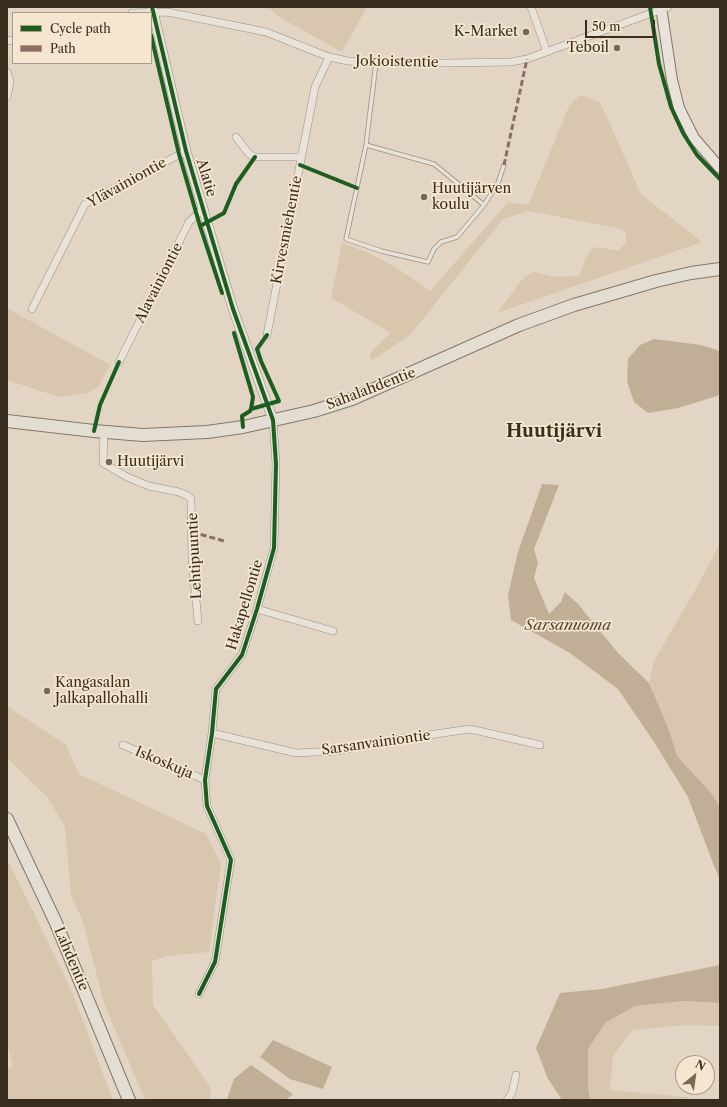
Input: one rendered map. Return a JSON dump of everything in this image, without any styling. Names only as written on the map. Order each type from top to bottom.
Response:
[{"type":"main road","points":[[663,8],[672,80],[679,108],[694,138],[720,168]]},
{"type":"main road","name":"Sahalahdentie","points":[[7,421],[143,435],[207,432],[243,427],[314,411],[352,399],[519,325],[574,305],[656,281],[692,273],[720,269]]},
{"type":"main road","name":"Lahdentie","points":[[7,819],[62,936],[129,1100]]},
{"type":"street","points":[[531,7],[547,52]]},
{"type":"street","name":"Jokioistentie","points":[[137,12],[153,9],[266,32],[328,57],[348,61],[376,63],[511,62],[527,60],[663,8]]},
{"type":"street","name":"Alatie","points":[[153,9],[186,151],[233,309],[272,420]]},
{"type":"street","name":"Kirvesmiehentie","points":[[267,335],[315,87],[328,57]]},
{"type":"street","points":[[7,72],[10,82],[7,97]]},
{"type":"street","points":[[236,137],[249,154],[254,156],[301,157]]},
{"type":"street","name":"Ylävainiontie","points":[[32,309],[85,204],[186,151]]},
{"type":"street","name":"Alavainiontie","points":[[119,362],[189,222],[203,209]]},
{"type":"street","name":"Hakapellontie","points":[[199,994],[215,962],[231,860],[207,806],[205,780],[212,733],[216,689],[242,655],[274,548],[276,464],[272,420]]},
{"type":"street","name":"Lehtipuuntie","points":[[104,432],[103,463],[127,477],[149,486],[179,492],[191,499],[192,559],[198,621]]},
{"type":"street","points":[[257,609],[334,631]]},
{"type":"street","name":"Sarsanvainiontie","points":[[212,733],[296,753],[337,751],[380,742],[470,729],[540,745]]},
{"type":"street","name":"Iskoskuja","points":[[123,745],[205,780]]},
{"type":"street","points":[[507,1100],[512,1093],[516,1075]]},
{"type":"lane","points":[[376,63],[366,145],[346,239],[382,251],[428,262],[434,249],[441,242],[457,237],[484,205],[498,183],[504,165]]},
{"type":"lane","points":[[366,145],[434,164],[484,205]]},
{"type":"shaded area","points":[[259,7],[367,7],[342,52],[279,17],[271,9]]},
{"type":"shaded area","points":[[580,95],[600,102],[641,194],[702,242],[497,313],[524,277],[534,272],[555,277],[579,276],[591,249],[598,247],[618,251],[626,243],[626,234],[621,229],[529,211],[503,219],[410,335],[371,361],[370,353],[391,333],[331,298],[342,243],[371,254],[397,268],[430,291],[507,203],[529,204],[569,106]]},
{"type":"shaded area","points":[[7,308],[110,365],[98,387],[88,393],[59,397],[7,380]]},
{"type":"shaded area","points":[[720,543],[720,807],[712,794],[677,756],[669,730],[649,683],[654,661],[697,587]]},
{"type":"shaded area","points":[[7,706],[66,745],[79,774],[206,834],[221,864],[209,952],[167,956],[152,961],[153,1005],[211,1088],[210,1100],[145,1100],[104,1003],[83,922],[71,895],[65,827],[48,798],[7,758]]},
{"type":"shaded area","points":[[7,859],[70,987],[113,1100],[7,1100],[7,1068],[13,1067],[7,1044]]},
{"type":"shaded area","points":[[683,1001],[720,1003],[720,1026],[686,1025],[632,1030],[613,1056],[610,1090],[687,1097],[689,1100],[590,1100],[588,1086],[588,1049],[605,1023],[635,1006]]},
{"type":"water","points":[[654,339],[701,345],[720,351],[720,395],[678,408],[648,413],[634,402],[627,381],[628,359],[640,345]]},
{"type":"water","name":"Sarsanuoma","points":[[542,484],[559,485],[534,549],[538,563],[534,578],[549,614],[561,602],[565,592],[579,605],[619,654],[649,683],[669,730],[677,756],[712,794],[720,807],[720,879],[688,797],[654,742],[618,689],[570,653],[511,620],[508,595],[518,552]]},
{"type":"water","points":[[720,965],[720,1003],[683,1001],[635,1006],[605,1023],[588,1049],[588,1086],[590,1100],[562,1100],[548,1079],[536,1048],[560,993],[602,989]]},
{"type":"water","points":[[273,1040],[332,1067],[323,1089],[290,1079],[260,1057]]},
{"type":"water","points":[[251,1065],[293,1094],[285,1100],[227,1099],[234,1079]]},
{"type":"marked path","points":[[504,165],[527,59]]},
{"type":"marked path","points":[[192,532],[224,541]]},
{"type":"cycle path","points":[[152,7],[186,151],[233,309],[273,420],[276,464],[274,548],[242,655],[216,689],[212,733],[205,780],[207,806],[231,860],[215,962],[199,994]]},
{"type":"cycle path","points":[[650,7],[659,64],[671,107],[683,133],[697,155],[720,179]]},
{"type":"cycle path","points":[[152,39],[179,154],[200,226],[222,293]]},
{"type":"cycle path","points":[[202,225],[224,213],[236,184],[255,157]]},
{"type":"cycle path","points":[[300,165],[357,188]]},
{"type":"cycle path","points":[[234,333],[253,397],[250,411],[242,416],[243,427]]},
{"type":"cycle path","points":[[251,409],[279,401],[257,349],[267,335]]},
{"type":"cycle path","points":[[94,431],[100,405],[119,362]]},
{"type":"place","name":"K-Market","points":[[526,32]]},
{"type":"place","name":"Teboil","points":[[617,48]]},
{"type":"place","name":"Huutijärven koulu","points":[[424,197]]},
{"type":"place","name":"Huutijärvi","points":[[109,462]]},
{"type":"place","name":"Kangasalan Jalkapallohalli","points":[[47,691]]},
{"type":"district","name":"Huutijärvi","points":[[554,432]]}]
